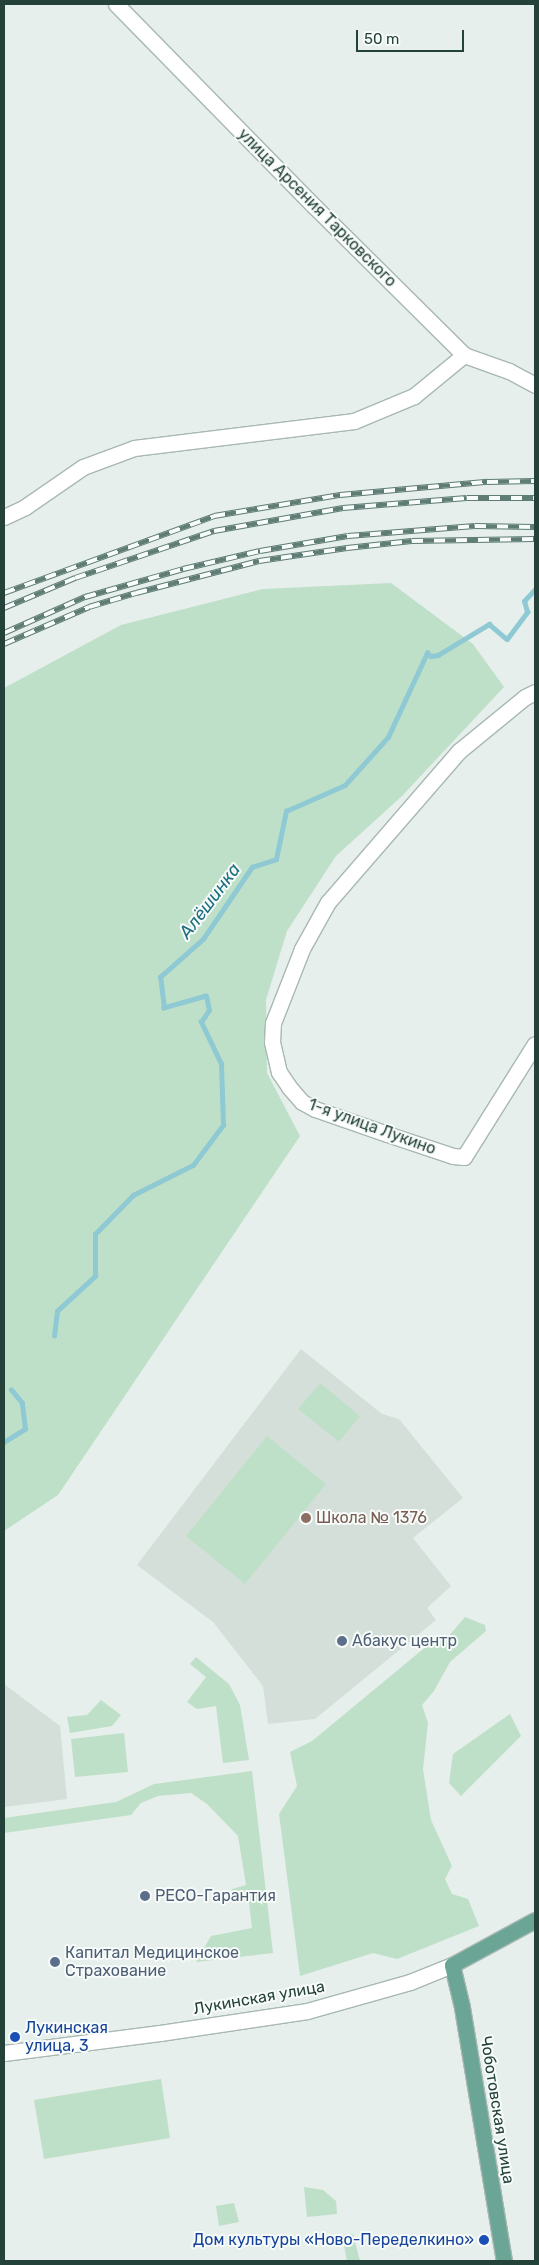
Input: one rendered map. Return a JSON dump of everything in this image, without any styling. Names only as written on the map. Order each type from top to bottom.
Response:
[{"type":"main road","name":"Лукинская улица","points":[[452,1965],[535,1920]]},
{"type":"main road","name":"Чоботовская улица","points":[[452,1965],[462,2008],[504,2261]]},
{"type":"street","name":"улица Арсения Тарковского","points":[[116,4],[314,206],[464,355],[509,371],[535,385]]},
{"type":"street","points":[[4,517],[25,507],[83,466],[134,448],[354,421],[414,396],[464,355]]},
{"type":"street","name":"1-я улица Лукино","points":[[535,692],[525,697],[459,751],[328,902],[302,949],[273,1023],[272,1042],[279,1072],[288,1087],[302,1102],[315,1109],[397,1137],[453,1156],[464,1157],[535,1044]]},
{"type":"street","name":"Лукинская улица","points":[[4,2052],[160,2034],[307,2011],[410,1982],[452,1965]]},
{"type":"shaded area","name":"Школа № 1376","points":[[301,1349],[382,1414],[399,1419],[463,1498],[413,1538],[451,1586],[427,1608],[436,1620],[315,1719],[268,1724],[263,1686],[213,1622],[137,1565]]},
{"type":"shaded area","points":[[4,1684],[60,1726],[67,1799],[4,1807]]},
{"type":"green space","points":[[391,583],[473,644],[504,687],[402,796],[336,856],[287,931],[266,1000],[267,1073],[300,1136],[58,1495],[4,1531],[4,688],[121,625],[263,589]]},
{"type":"green space","points":[[320,1383],[360,1416],[339,1442],[298,1409]]},
{"type":"green space","points":[[267,1436],[326,1484],[245,1584],[186,1536]]},
{"type":"green space","points":[[465,1617],[485,1625],[486,1631],[450,1662],[434,1691],[422,1705],[428,1723],[423,1769],[431,1820],[452,1866],[445,1879],[452,1894],[468,1899],[479,1926],[397,1959],[373,1953],[300,1976],[279,1814],[297,1786],[290,1752],[312,1741],[428,1645],[447,1638]]},
{"type":"green space","points":[[196,1657],[229,1684],[240,1705],[249,1760],[223,1763],[216,1706],[197,1709],[187,1702],[206,1677],[190,1664]]},
{"type":"green space","points":[[101,1700],[121,1715],[112,1726],[70,1733],[67,1717],[87,1715]]},
{"type":"green space","points":[[510,1714],[521,1736],[461,1796],[449,1783],[453,1754]]},
{"type":"green space","points":[[124,1733],[128,1772],[75,1777],[71,1739]]},
{"type":"green space","points":[[252,1771],[273,1953],[196,1962],[211,1936],[252,1928],[249,1902],[229,1901],[232,1889],[246,1885],[238,1836],[207,1804],[191,1793],[158,1796],[141,1803],[131,1815],[4,1833],[4,1818],[116,1802],[154,1784]]},
{"type":"green space","points":[[161,2079],[170,2138],[44,2159],[34,2100]]},
{"type":"green space","points":[[304,2187],[323,2190],[336,2201],[337,2214],[307,2217]]},
{"type":"green space","points":[[234,2203],[239,2222],[219,2226],[216,2206]]},
{"type":"green space","points":[[353,2234],[360,2261],[347,2261],[342,2235]]},
{"type":"waterway","name":"Алёшинка","points":[[54,1336],[57,1311],[95,1276],[95,1234],[133,1195],[193,1165],[223,1125],[221,1064],[201,1022],[209,1010],[206,996],[164,1008],[160,977],[203,939],[252,867],[276,859],[286,811],[345,785],[388,737],[427,653],[431,656],[438,655],[489,624],[507,639],[527,612],[524,601],[535,589]]},
{"type":"waterway","name":"Алёшинка","points":[[4,1442],[25,1429],[22,1403],[11,1390]]},
{"type":"railway","points":[[4,593],[214,516],[340,495],[487,482],[535,481]]},
{"type":"railway","points":[[4,608],[75,578],[214,531],[343,508],[467,498],[535,498]]},
{"type":"railway","points":[[4,633],[85,597],[183,569],[260,551],[348,536],[475,526],[535,527]]},
{"type":"railway","points":[[4,644],[89,607],[259,561],[412,541],[535,539]]},
{"type":"place","name":"Школа № 1376","points":[[306,1518]]},
{"type":"place","name":"Абакус центр","points":[[342,1641]]},
{"type":"place","name":"РЕСО-Гарантия","points":[[145,1896]]},
{"type":"place","name":"Капитал Медицинское Страхование","points":[[55,1962]]},
{"type":"place","name":"Лукинская улица, 3","points":[[15,2037]]},
{"type":"place","name":"Дом культуры «Ново-Переделкино»","points":[[484,2240]]}]
